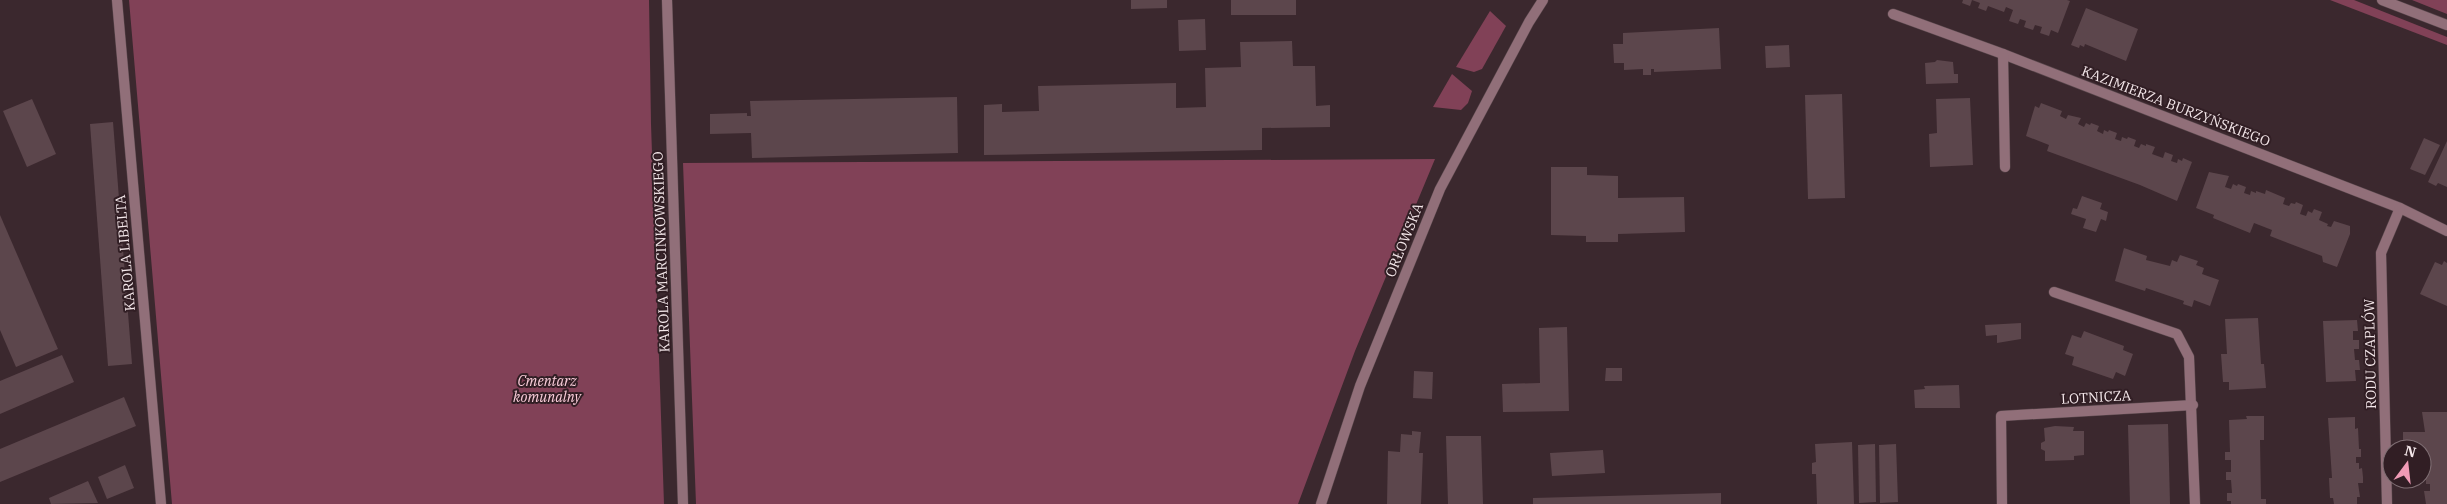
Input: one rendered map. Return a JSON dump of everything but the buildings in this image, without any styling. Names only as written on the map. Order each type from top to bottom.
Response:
[{"type":"street","name":"KAROLA LIBELTA","points":[[117,0],[161,504]]},
{"type":"street","name":"KAROLA MARCINKOWSKIEGO","points":[[667,0],[683,504]]},
{"type":"street","name":"ORŁOWSKA","points":[[1321,504],[1360,386],[1440,189],[1529,22],[1543,0]]},
{"type":"street","points":[[2382,0],[2447,25]]},
{"type":"street","name":"KAZIMIERZA BURZYŃSKIEGO","points":[[1893,14],[2003,54],[2400,208],[2447,230]]},
{"type":"street","points":[[2003,54],[2005,166]]},
{"type":"street","name":"RODU CZAPLÓW","points":[[2387,504],[2381,253],[2400,208]]},
{"type":"street","points":[[2054,292],[2176,334],[2189,357],[2195,504]]},
{"type":"street","name":"LOTNICZA","points":[[2002,504],[2001,416],[2192,405]]},
{"type":"green space","name":"Cmentarz komunalny","points":[[129,0],[649,0],[651,124],[664,504],[172,504]]},
{"type":"green space","points":[[2330,0],[2354,0],[2447,37],[2447,45]]},
{"type":"green space","points":[[2412,0],[2447,0],[2447,14]]},
{"type":"green space","points":[[1490,11],[1506,26],[1482,69],[1474,72],[1456,67]]},
{"type":"green space","points":[[1452,74],[1472,91],[1468,103],[1461,110],[1433,107]]},
{"type":"green space","points":[[1435,159],[1355,351],[1298,504],[696,504],[683,163]]}]
